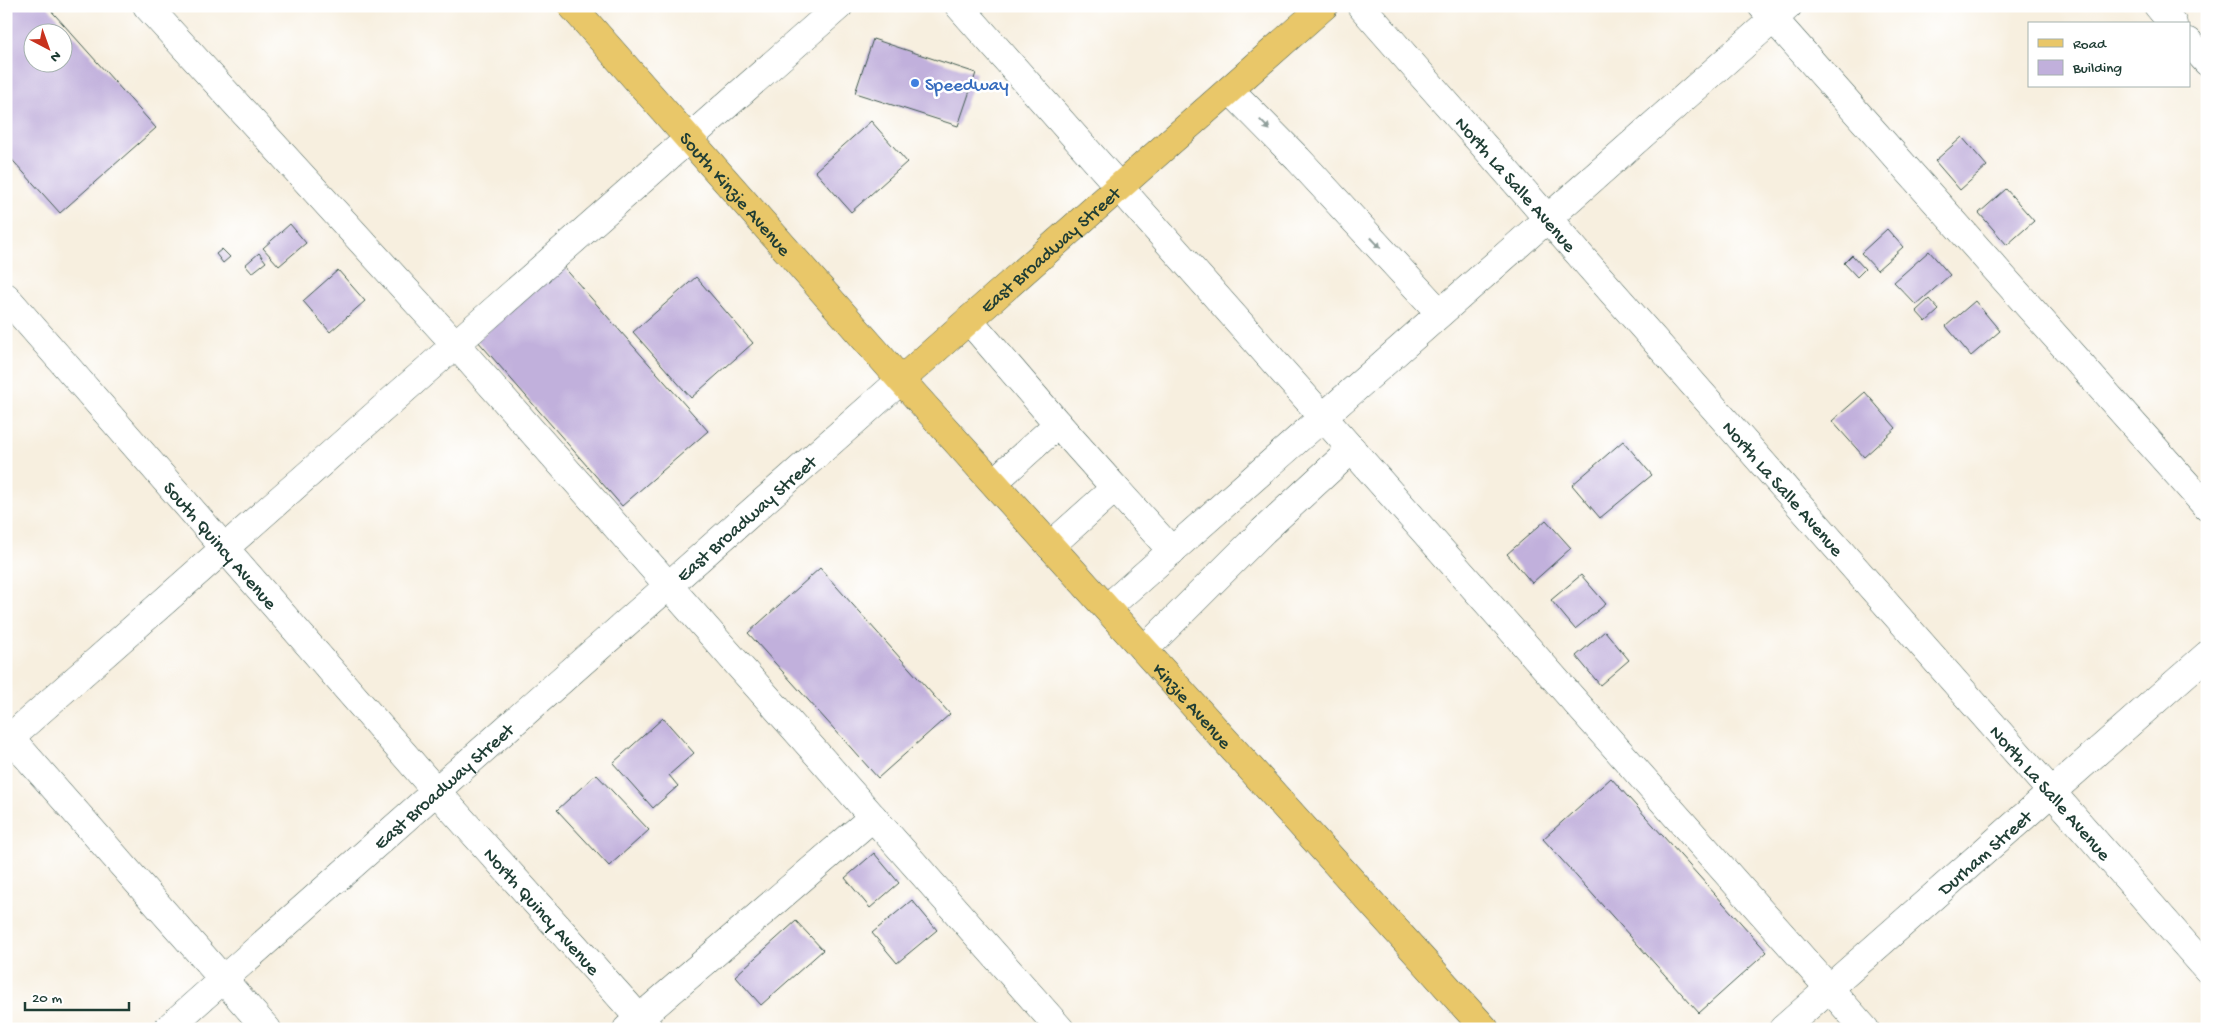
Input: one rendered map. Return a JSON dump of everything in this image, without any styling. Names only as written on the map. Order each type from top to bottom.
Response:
[{"type":"main road","name":"South Kinzie Avenue","points":[[572,6],[901,380]]},
{"type":"main road","name":"East Broadway Street","points":[[901,380],[1324,6]]},
{"type":"main road","name":"Kinzie Avenue","points":[[901,380],[1486,1029]]},
{"type":"street","points":[[147,6],[456,345],[1060,1029]]},
{"type":"street","points":[[267,1029],[8,737],[226,548],[839,6]]},
{"type":"street","points":[[959,6],[1865,1029]]},
{"type":"street","name":"North La Salle Avenue","points":[[1361,6],[2207,969]]},
{"type":"street","points":[[2158,6],[2171,22]]},
{"type":"street","points":[[1107,608],[1548,219],[1774,11],[2207,506]]},
{"type":"street","points":[[2190,43],[2207,62]]},
{"type":"street","points":[[1230,90],[1298,159],[1440,313]]},
{"type":"street","name":"South Quincy Avenue","points":[[6,297],[436,791]]},
{"type":"street","points":[[969,320],[1114,488],[1172,551]]},
{"type":"street","name":"East Broadway Street","points":[[167,1029],[901,380]]},
{"type":"street","points":[[994,482],[1058,424]]},
{"type":"street","points":[[1144,650],[1263,531],[1352,449]]},
{"type":"street","points":[[1050,546],[1114,488]]},
{"type":"street","name":"Durham Street","points":[[1783,1029],[2207,655]]},
{"type":"street","name":"North Quincy Avenue","points":[[436,791],[638,1025]]},
{"type":"street","points":[[638,1025],[873,817]]},
{"type":"building","points":[[6,6],[47,6],[61,22],[22,22],[22,72],[72,72],[72,34],[156,128],[60,213],[6,153]]},
{"type":"building","name":"Speedway","points":[[873,39],[976,73],[958,126],[855,93]]},
{"type":"building","points":[[871,121],[907,162],[851,212],[815,171]]},
{"type":"building","points":[[1962,137],[1987,166],[1960,190],[1935,161]]},
{"type":"building","points":[[2006,189],[2034,221],[2007,245],[1979,213]]},
{"type":"building","points":[[290,224],[306,243],[279,266],[263,248]]},
{"type":"building","points":[[1887,229],[1903,247],[1877,270],[1861,253]]},
{"type":"building","points":[[222,249],[230,257],[223,263],[216,254]]},
{"type":"building","points":[[1929,251],[1950,275],[1916,305],[1894,282]]},
{"type":"building","points":[[259,253],[266,262],[252,273],[245,265]]},
{"type":"building","points":[[1852,255],[1865,269],[1857,277],[1844,263]]},
{"type":"building","points":[[562,265],[708,431],[622,506],[477,340]]},
{"type":"building","points":[[338,270],[365,301],[330,332],[303,301]]},
{"type":"building","points":[[696,277],[753,343],[691,398],[633,332]]},
{"type":"building","points":[[1929,299],[1939,310],[1926,322],[1916,311]]},
{"type":"building","points":[[1975,301],[2000,331],[1971,356],[1946,326]]},
{"type":"building","points":[[1865,392],[1896,428],[1864,457],[1832,421]]},
{"type":"building","points":[[1623,441],[1652,475],[1600,518],[1572,485]]},
{"type":"building","points":[[1546,520],[1571,548],[1532,583],[1507,554]]},
{"type":"building","points":[[820,568],[950,714],[878,778],[748,633]]},
{"type":"building","points":[[1581,575],[1606,604],[1575,629],[1551,600]]},
{"type":"building","points":[[1605,631],[1629,660],[1600,685],[1576,656]]},
{"type":"building","points":[[663,718],[694,753],[669,775],[678,786],[653,808],[613,763]]},
{"type":"building","points":[[596,774],[649,830],[609,866],[557,810]]},
{"type":"building","points":[[1611,778],[1767,952],[1699,1013],[1543,839]]},
{"type":"building","points":[[874,853],[899,883],[870,908],[845,878]]},
{"type":"building","points":[[912,900],[937,930],[897,963],[872,933]]},
{"type":"building","points":[[796,921],[823,950],[761,1005],[735,976]]},
{"type":"place","name":"Speedway","points":[[915,83]]}]
